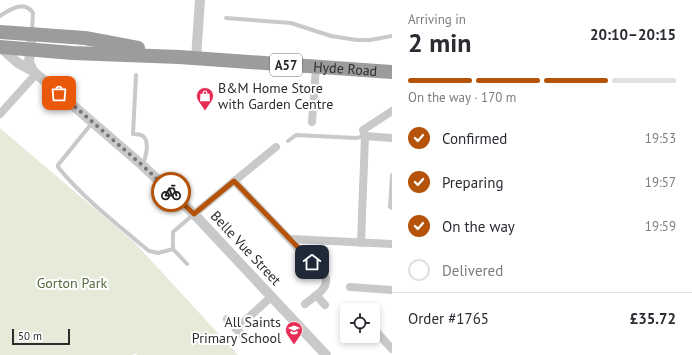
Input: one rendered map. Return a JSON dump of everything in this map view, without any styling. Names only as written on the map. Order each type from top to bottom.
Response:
[{"type":"highway","name":"Hyde Road","points":[[0,32],[31,42]]},
{"type":"highway","name":"Hyde Road","points":[[0,47],[31,42],[92,39],[179,57]]},
{"type":"highway","name":"Hyde Road","points":[[0,40],[31,42],[120,54],[392,72]]},
{"type":"street","points":[[196,58],[200,0]]},
{"type":"street","points":[[0,114],[35,72],[30,62],[31,42]]},
{"type":"street","name":"Belle Vue Street","points":[[0,47],[18,63],[35,72],[142,165],[194,214],[326,355]]},
{"type":"street","points":[[312,122],[316,67]]},
{"type":"street","points":[[361,243],[365,136],[363,130],[392,111]]},
{"type":"street","points":[[365,136],[392,138]]},
{"type":"street","points":[[194,214],[276,147]]},
{"type":"street","points":[[234,181],[326,278],[325,287],[305,304]]},
{"type":"street","points":[[291,240],[392,244]]},
{"type":"street","points":[[350,287],[392,290]]},
{"type":"street","points":[[316,295],[325,305]]},
{"type":"street","points":[[236,328],[272,296]]},
{"type":"street","points":[[227,319],[244,337]]},
{"type":"street","points":[[380,336],[392,349]]},
{"type":"lane","points":[[0,16],[17,4],[28,6],[34,15],[31,42]]},
{"type":"lane","points":[[226,18],[291,23],[331,36],[357,40],[370,40],[392,36]]},
{"type":"lane","points":[[136,74],[133,134],[141,134],[146,142],[146,158],[142,165]]},
{"type":"lane","points":[[93,123],[58,164],[58,167],[97,206],[149,251],[158,253],[173,249]]},
{"type":"lane","points":[[288,141],[296,136],[356,138],[365,136]]},
{"type":"lane","points":[[392,175],[390,208],[392,208]]},
{"type":"lane","points":[[187,264],[173,249],[173,232],[194,214]]},
{"type":"green space","name":"Gorton Park","points":[[0,128],[136,244],[238,355],[137,355],[135,353],[133,355],[0,355]]},
{"type":"way so far","points":[[59,93],[171,192]]},
{"type":"place","name":"B&M Home Store with Garden Centre","points":[[205,111]]},
{"type":"place","name":"All Saints Primary School","points":[[294,345]]},
{"type":"route","points":[[171,192],[194,214],[234,181],[312,262]]}]
